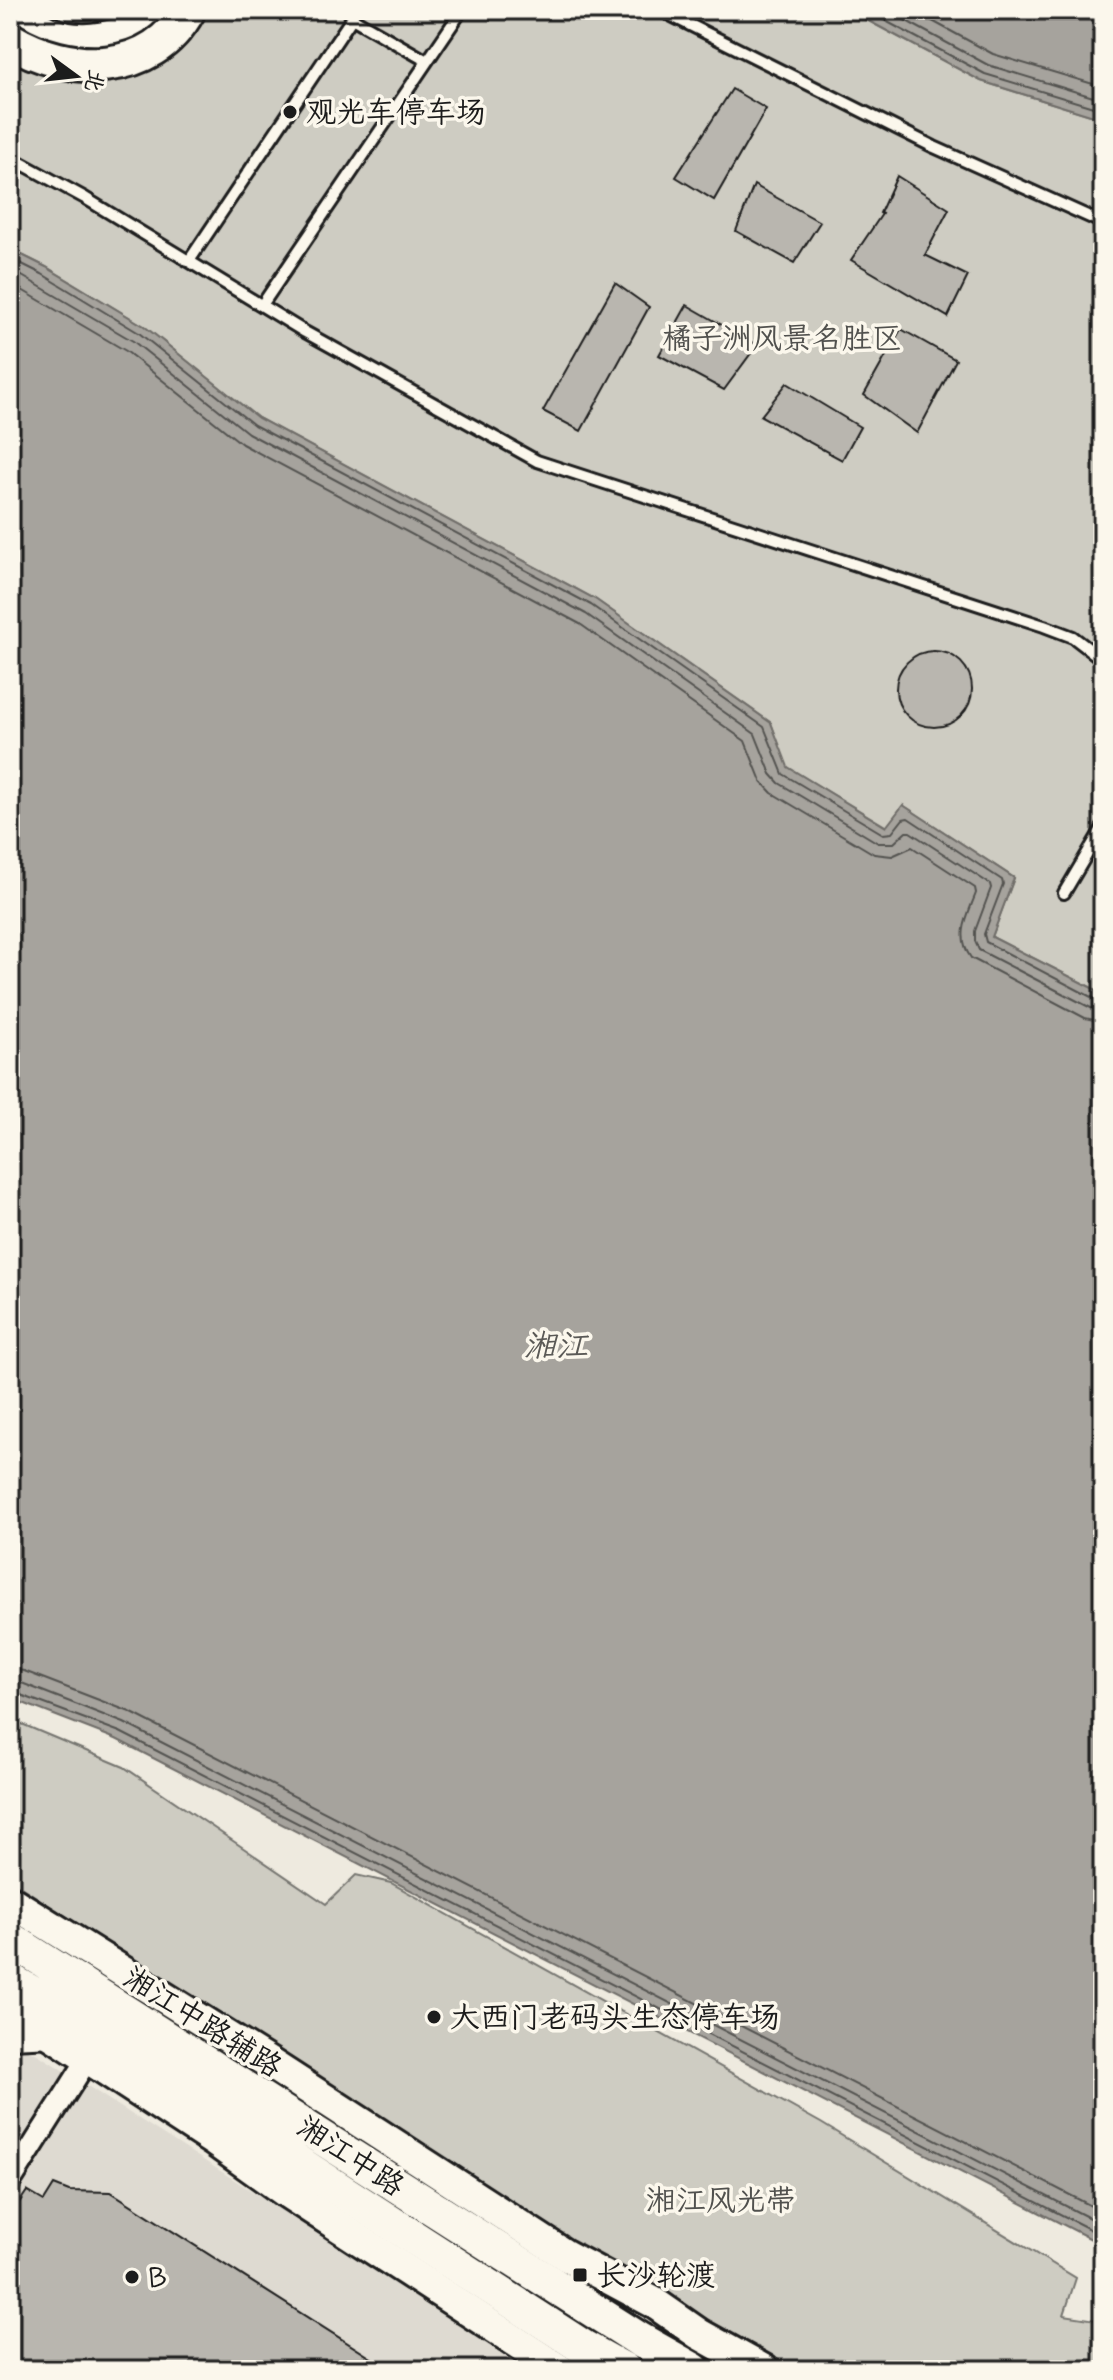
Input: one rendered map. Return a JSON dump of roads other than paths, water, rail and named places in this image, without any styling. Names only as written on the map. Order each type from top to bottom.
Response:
[{"type":"main road","points":[[14,10],[44,32],[87,43],[109,40],[175,15]]},
{"type":"main road","points":[[10,27],[46,46],[92,56],[114,52],[135,43],[175,15]]},
{"type":"main road","points":[[10,40],[29,52],[53,60],[76,65],[102,65],[123,61],[164,39],[175,15]]},
{"type":"main road","name":"湘江中路","points":[[10,1939],[640,2340],[693,2370]]},
{"type":"main road","name":"湘江中路","points":[[10,1980],[82,2023],[583,2347],[624,2370]]},
{"type":"street","name":"湘江中路辅路","points":[[10,1901],[269,2063],[565,2255],[653,2302],[699,2334],[764,2370]]},
{"type":"street","points":[[10,2007],[560,2370]]},
{"type":"street","points":[[10,2038],[55,2036]]},
{"type":"street","points":[[10,2182],[89,2057]]},
{"type":"lane","points":[[262,305],[462,10]]},
{"type":"lane","points":[[660,10],[934,147],[1103,223]]},
{"type":"lane","points":[[189,261],[352,18],[427,61]]},
{"type":"lane","points":[[10,157],[537,461],[1044,626],[1073,637],[1103,660]]},
{"type":"lane","points":[[1064,893],[1103,827]]},
{"type":"water","points":[[848,10],[1103,10],[1103,119],[981,81]]},
{"type":"water","name":"湘江","points":[[10,249],[144,326],[258,418],[595,599],[771,723],[788,767],[886,827],[903,805],[1014,878],[992,937],[1100,992],[1103,990],[1103,2245],[116,1739],[10,1698]]},
{"type":"place","name":"观光车停车场","points":[[290,112]]},
{"type":"place","name":"大西门老码头生态停车场","points":[[434,2017]]},
{"type":"place","name":"长沙轮渡","points":[[580,2275]]},
{"type":"place","name":"B","points":[[132,2277]]},
{"type":"park label","name":"橘子洲风景名胜区","points":[[782,338]]},
{"type":"park label","name":"湘江风光带","points":[[721,2200]]}]
